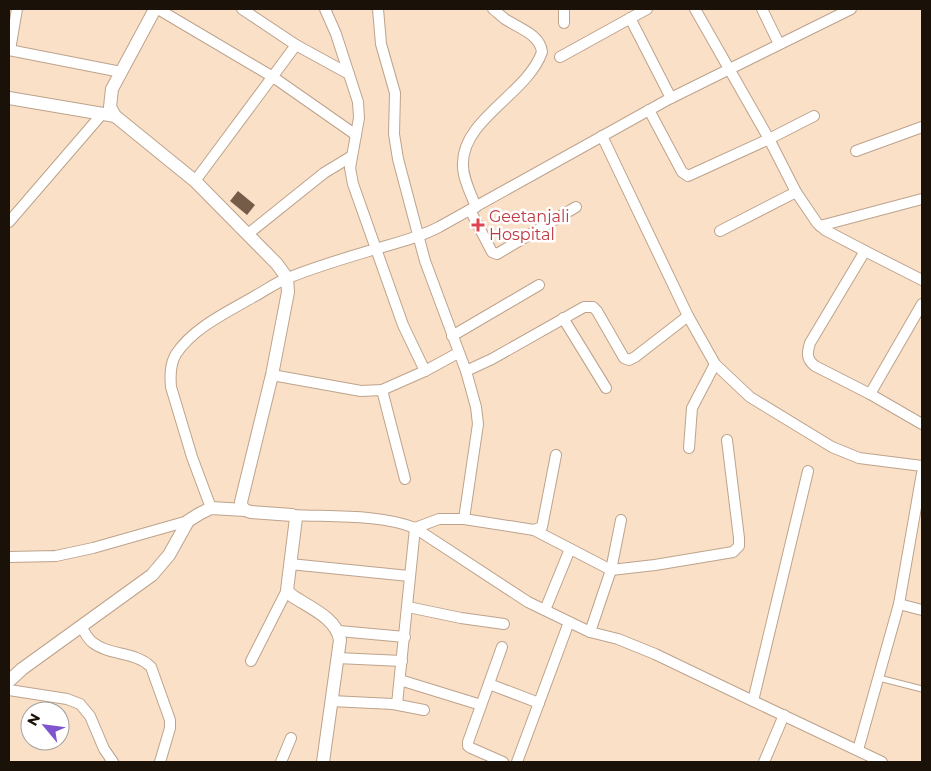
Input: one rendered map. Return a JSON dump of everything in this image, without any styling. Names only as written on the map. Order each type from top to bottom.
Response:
[{"type":"street","points":[[17,9],[9,50],[121,72]]},
{"type":"street","points":[[9,222],[108,115],[112,89],[157,9],[273,77],[356,135]]},
{"type":"street","points":[[242,9],[296,45],[349,74]]},
{"type":"street","points":[[378,9],[381,44],[395,93],[394,127],[398,159],[425,261],[458,354],[466,371],[476,407],[478,424],[464,519]]},
{"type":"street","points":[[494,9],[505,19],[525,30],[540,44],[542,52],[525,79],[475,130],[467,141],[462,164],[473,209],[492,252],[497,254],[576,207]]},
{"type":"street","points":[[564,9],[564,23]]},
{"type":"street","points":[[560,57],[647,9]]},
{"type":"street","points":[[695,9],[769,139],[796,192],[812,217],[820,226],[865,252],[922,280]]},
{"type":"street","points":[[762,9],[779,44]]},
{"type":"street","points":[[211,508],[192,457],[171,387],[171,364],[188,340],[209,324],[287,278],[419,237],[728,68],[851,9]]},
{"type":"street","points":[[324,10],[336,34],[360,109],[350,168],[353,184],[403,324],[425,371]]},
{"type":"street","points":[[630,18],[672,98]]},
{"type":"street","points":[[195,181],[296,45]]},
{"type":"street","points":[[9,98],[108,115],[195,181],[277,264],[287,278],[288,292],[272,375],[241,502],[245,510]]},
{"type":"street","points":[[649,110],[682,172],[688,176],[814,116]]},
{"type":"street","points":[[856,151],[922,127]]},
{"type":"street","points":[[602,136],[688,316],[715,364],[750,397],[832,447],[859,458],[922,466]]},
{"type":"street","points":[[248,234],[324,173],[352,156]]},
{"type":"street","points":[[720,231],[796,192]]},
{"type":"street","points":[[820,226],[922,199]]},
{"type":"street","points":[[865,252],[810,343],[807,353],[809,361],[814,366],[870,394],[922,424]]},
{"type":"street","points":[[452,336],[539,285]]},
{"type":"street","points":[[870,394],[922,304]]},
{"type":"street","points":[[466,371],[492,359],[584,307],[593,307],[597,311],[624,358],[629,360],[688,316]]},
{"type":"street","points":[[563,318],[606,388]]},
{"type":"street","points":[[272,375],[361,391],[382,390],[458,354]]},
{"type":"street","points":[[689,448],[692,408],[715,364]]},
{"type":"street","points":[[382,390],[405,479]]},
{"type":"street","points":[[415,528],[439,519],[464,519],[534,530],[611,570],[733,552],[737,549],[739,538],[727,440]]},
{"type":"street","points":[[534,530],[542,527],[556,455]]},
{"type":"street","points":[[753,701],[808,471]]},
{"type":"street","points":[[858,750],[899,604],[922,473]]},
{"type":"street","points":[[9,557],[39,558],[70,553],[188,521],[211,508],[384,520],[401,523],[415,528],[517,596],[569,622],[590,632],[637,646],[882,762]]},
{"type":"street","points":[[251,661],[287,590],[296,521],[292,515]]},
{"type":"street","points":[[590,632],[611,570],[621,520]]},
{"type":"street","points":[[9,681],[22,669],[152,575],[169,555],[188,521]]},
{"type":"street","points":[[397,704],[415,528]]},
{"type":"street","points":[[545,610],[570,549]]},
{"type":"street","points":[[290,564],[409,576]]},
{"type":"street","points":[[287,590],[291,595],[327,619],[338,631],[340,640],[323,762]]},
{"type":"street","points":[[899,604],[922,610]]},
{"type":"street","points":[[408,607],[461,618],[504,624]]},
{"type":"street","points":[[517,762],[569,622]]},
{"type":"street","points":[[81,626],[92,642],[146,662],[150,667],[170,720],[170,728],[160,762]]},
{"type":"street","points":[[338,631],[405,637]]},
{"type":"street","points":[[502,647],[468,738],[468,746],[503,762]]},
{"type":"street","points":[[337,658],[402,661]]},
{"type":"street","points":[[400,680],[481,706]]},
{"type":"street","points":[[489,684],[539,703]]},
{"type":"street","points":[[9,690],[68,699],[80,704],[90,716],[104,749],[113,762]]},
{"type":"street","points":[[332,701],[397,704],[424,710]]},
{"type":"street","points":[[764,762],[784,715]]},
{"type":"street","points":[[281,762],[292,738]]},
{"type":"lane","points":[[878,678],[922,688]]},
{"type":"building","points":[[238,191],[255,205],[247,215],[230,201]]},
{"type":"place","name":"Geetanjali Hospital","points":[[478,225]]}]
